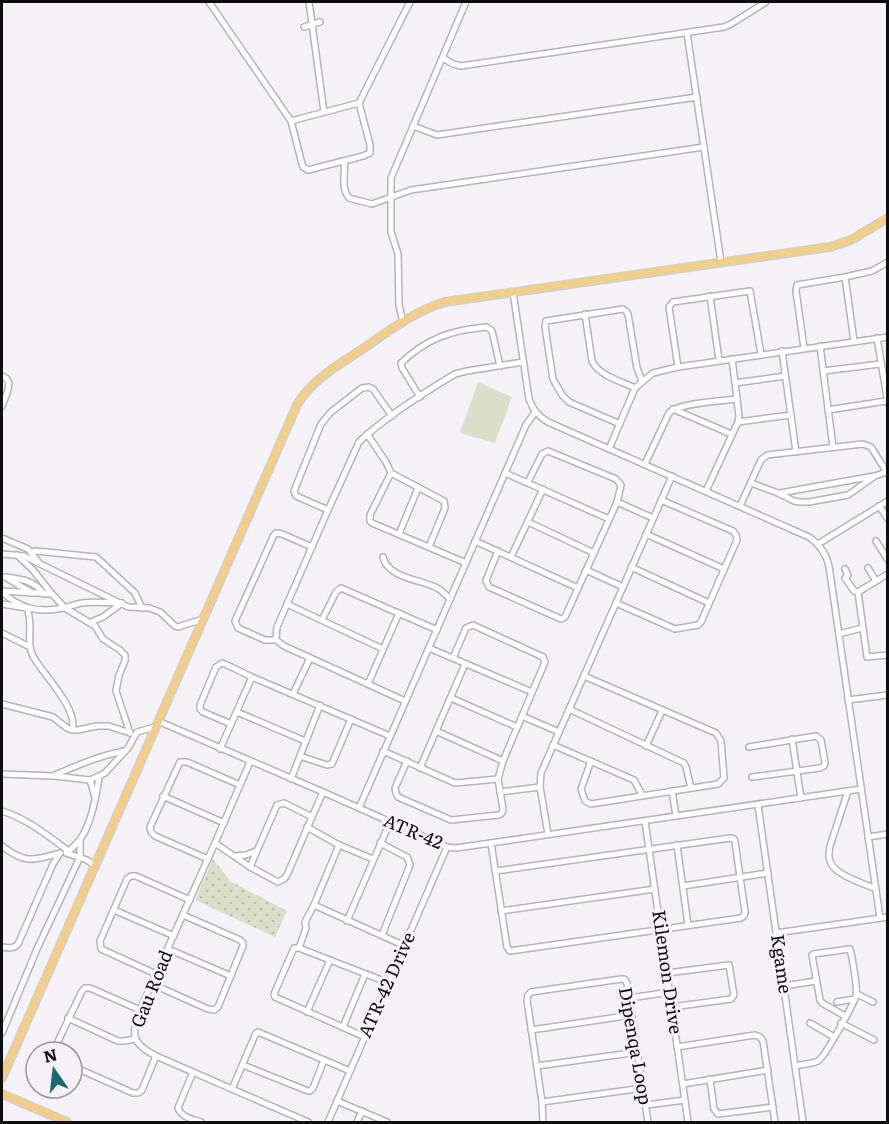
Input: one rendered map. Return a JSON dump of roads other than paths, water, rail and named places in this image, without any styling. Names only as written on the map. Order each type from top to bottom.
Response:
[{"type":"main road","points":[[2,1078],[203,619],[302,397],[309,388],[403,322],[431,306],[445,302],[842,244],[888,218]]},
{"type":"main road","points":[[4,1096],[67,1122]]},
{"type":"street","points":[[209,2],[291,121],[302,164],[305,169],[311,170],[367,155],[371,149],[359,103],[410,2]]},
{"type":"street","points":[[309,2],[324,112]]},
{"type":"street","points":[[403,322],[399,305],[398,254],[391,232],[391,178],[466,2]]},
{"type":"street","points":[[442,58],[461,66],[728,26],[766,2]]},
{"type":"street","points":[[304,27],[320,22]]},
{"type":"street","points":[[687,33],[721,262]]},
{"type":"street","points":[[413,126],[436,135],[697,97]]},
{"type":"street","points":[[291,121],[359,103]]},
{"type":"street","points":[[344,162],[345,194],[349,198],[372,204],[411,190],[704,147]]},
{"type":"street","points":[[804,348],[797,285],[872,271],[888,262]]},
{"type":"street","points":[[845,277],[854,341]]},
{"type":"street","points":[[678,367],[670,304],[710,296],[750,291],[761,354]]},
{"type":"street","points":[[513,292],[529,399],[535,412],[548,422],[808,537],[824,551],[829,566],[880,918]]},
{"type":"street","points":[[710,296],[719,360]]},
{"type":"street","points":[[620,424],[569,402],[556,387],[545,327],[546,321],[623,309],[628,314],[637,368],[642,381]]},
{"type":"street","points":[[585,314],[592,361],[595,367],[600,372],[635,388]]},
{"type":"street","points":[[420,397],[401,363],[432,340],[448,333],[487,327],[492,330],[500,366]]},
{"type":"street","points":[[609,449],[635,388],[652,373],[732,358],[888,337]]},
{"type":"street","points":[[828,410],[887,402],[885,376],[880,364],[877,338]]},
{"type":"street","points":[[819,346],[833,447]]},
{"type":"street","points":[[782,351],[796,452]]},
{"type":"street","points":[[706,491],[738,422],[732,358]]},
{"type":"street","points":[[276,640],[277,627],[356,447],[368,434],[392,416],[461,372],[523,362]]},
{"type":"street","points":[[823,371],[880,364]]},
{"type":"street","points":[[2,376],[7,379],[9,386],[2,406]]},
{"type":"street","points":[[735,383],[785,376]]},
{"type":"street","points":[[327,510],[296,496],[294,491],[321,424],[331,412],[366,387],[372,389],[392,416]]},
{"type":"street","points":[[645,464],[673,409],[737,399]]},
{"type":"street","points":[[673,409],[731,434]]},
{"type":"street","points":[[359,808],[526,424],[535,412]]},
{"type":"street","points":[[738,422],[791,415]]},
{"type":"street","points":[[368,434],[391,473],[442,499],[445,505],[429,547]]},
{"type":"street","points":[[740,506],[763,457],[767,455],[867,444],[887,473],[778,493]]},
{"type":"street","points":[[498,551],[486,581],[489,587],[561,619],[564,618],[617,502],[621,485],[616,479],[548,451],[542,454],[528,483]]},
{"type":"street","points":[[391,473],[370,515],[370,521],[466,563]]},
{"type":"street","points":[[505,473],[609,519]]},
{"type":"street","points":[[548,834],[540,787],[541,773],[672,476]]},
{"type":"street","points":[[751,483],[800,502],[843,496],[876,476]]},
{"type":"street","points":[[399,534],[418,488]]},
{"type":"street","points":[[511,557],[543,489]]},
{"type":"street","points":[[616,603],[678,629],[700,624],[737,540],[734,531],[661,500]]},
{"type":"street","points":[[818,544],[888,501]]},
{"type":"street","points":[[617,502],[653,518]]},
{"type":"street","points":[[879,506],[888,519]]},
{"type":"street","points":[[528,522],[594,554]]},
{"type":"street","points":[[312,547],[282,534],[274,535],[236,621],[237,628],[265,640],[276,640],[284,646],[405,701]]},
{"type":"street","points":[[646,534],[724,569]]},
{"type":"street","points":[[2,538],[25,548],[40,564]]},
{"type":"street","points":[[475,541],[578,588]]},
{"type":"street","points":[[876,541],[888,560]]},
{"type":"street","points":[[30,552],[96,557],[135,593],[142,608]]},
{"type":"street","points":[[2,554],[24,556],[128,607],[149,608],[160,612],[178,627],[203,619]]},
{"type":"street","points":[[2,774],[90,780],[105,773],[126,751],[133,733],[116,691],[125,655],[104,639],[91,622],[65,608],[33,570],[16,555]]},
{"type":"street","points":[[383,557],[384,562],[394,571],[439,589],[450,599]]},
{"type":"street","points":[[632,567],[709,603]]},
{"type":"street","points":[[868,568],[876,581]]},
{"type":"street","points":[[845,569],[848,575],[845,578],[854,591],[858,592]]},
{"type":"street","points":[[586,570],[623,587]]},
{"type":"street","points":[[858,592],[888,574]]},
{"type":"street","points":[[3,576],[35,584],[44,594]]},
{"type":"street","points":[[3,576],[33,594]]},
{"type":"street","points":[[322,620],[336,592],[341,588],[437,630]]},
{"type":"street","points":[[2,591],[52,594]]},
{"type":"street","points":[[2,591],[13,601],[27,608],[30,616],[30,647],[34,658],[70,712],[74,724],[72,730]]},
{"type":"street","points":[[858,592],[867,658],[888,656]]},
{"type":"street","points":[[2,604],[37,610],[65,608],[84,603],[122,603]]},
{"type":"street","points":[[91,622],[103,617],[122,603]]},
{"type":"street","points":[[287,604],[383,649]]},
{"type":"street","points":[[368,684],[399,613]]},
{"type":"street","points":[[406,762],[395,788],[396,795],[448,819],[457,820],[501,814],[503,809],[498,779],[503,761],[545,662],[544,658],[473,626],[466,628],[453,658]]},
{"type":"street","points":[[839,633],[862,628]]},
{"type":"street","points":[[2,633],[30,647]]},
{"type":"street","points":[[429,648],[532,692]]},
{"type":"street","points":[[293,694],[310,658]]},
{"type":"street","points":[[231,724],[200,709],[216,666],[222,663],[390,736]]},
{"type":"street","points":[[420,768],[465,664]]},
{"type":"street","points":[[584,676],[716,733],[721,741],[724,778],[718,784],[591,804],[585,801],[581,789],[591,761]]},
{"type":"street","points":[[220,749],[252,677]]},
{"type":"street","points":[[848,700],[888,695]]},
{"type":"street","points":[[451,698],[517,727]]},
{"type":"street","points":[[2,704],[53,717],[72,730],[109,726],[133,733],[157,724]]},
{"type":"street","points":[[291,779],[320,705]]},
{"type":"street","points":[[569,710],[684,763],[691,788]]},
{"type":"street","points":[[646,746],[662,711]]},
{"type":"street","points":[[237,712],[305,741]]},
{"type":"street","points":[[522,716],[559,732]]},
{"type":"street","points":[[300,756],[327,765],[332,764],[351,719]]},
{"type":"street","name":"ATR-42","points":[[157,724],[323,792],[447,848],[861,789]]},
{"type":"street","points":[[436,731],[503,761]]},
{"type":"street","points":[[749,747],[816,736],[819,738],[825,763],[820,768],[752,777]]},
{"type":"street","points":[[792,739],[801,798]]},
{"type":"street","points":[[553,745],[634,780],[642,795]]},
{"type":"street","points":[[54,776],[88,761],[126,751]]},
{"type":"street","points":[[383,751],[456,783],[498,779]]},
{"type":"street","points":[[208,859],[153,835],[150,827],[178,764],[182,761],[240,785]]},
{"type":"street","name":"Gau Road","points":[[250,762],[140,1010],[134,1029],[135,1039],[156,1056],[296,1120],[308,1122]]},
{"type":"street","points":[[67,853],[80,840],[85,831],[97,793],[99,777]]},
{"type":"street","points":[[90,780],[95,797]]},
{"type":"street","points":[[500,792],[540,787]]},
{"type":"street","points":[[672,790],[676,816]]},
{"type":"street","points":[[848,791],[830,846],[830,862],[834,868],[848,877],[876,889]]},
{"type":"street","points":[[215,843],[250,867],[278,882],[282,881],[323,792]]},
{"type":"street","points":[[164,796],[224,823]]},
{"type":"street","points":[[250,867],[277,805],[284,804],[312,817]]},
{"type":"street","name":"Kgame","points":[[758,805],[803,1122]]},
{"type":"street","points":[[2,811],[35,826],[63,846],[67,853]]},
{"type":"street","name":"Kilemon Drive","points":[[645,821],[688,1122]]},
{"type":"street","points":[[347,921],[390,822]]},
{"type":"street","points":[[307,827],[374,859]]},
{"type":"street","points":[[868,837],[888,834]]},
{"type":"street","points":[[491,843],[508,950],[741,918],[745,912],[735,842],[730,838],[496,870]]},
{"type":"street","points":[[2,1033],[37,949],[80,857],[80,840]]},
{"type":"street","points":[[380,843],[407,857],[411,866],[382,935]]},
{"type":"street","points":[[299,948],[306,928],[305,922],[339,844]]},
{"type":"street","points":[[677,845],[688,926]]},
{"type":"street","points":[[2,846],[21,859],[30,860],[67,853],[80,857],[95,866]]},
{"type":"street","name":"ATR-42 Drive","points":[[328,1122],[447,848]]},
{"type":"street","points":[[235,856],[256,852]]},
{"type":"street","points":[[2,947],[15,947],[18,944],[53,864],[60,854]]},
{"type":"street","points":[[683,886],[768,873]]},
{"type":"street","points":[[156,974],[101,949],[100,941],[127,879],[136,876],[190,900]]},
{"type":"street","points":[[501,911],[655,890]]},
{"type":"street","points":[[314,905],[405,946]]},
{"type":"street","points":[[114,910],[174,936]]},
{"type":"street","points":[[152,984],[208,1009],[214,1010],[218,1007],[243,943],[183,915]]},
{"type":"street","points":[[777,933],[888,917]]},
{"type":"street","points":[[365,1036],[277,999],[274,994],[294,948],[388,983]]},
{"type":"street","points":[[168,949],[231,976]]},
{"type":"street","points":[[795,1066],[821,1059],[834,1037],[845,1016],[855,996],[850,949],[812,954],[820,1000],[845,1016]]},
{"type":"street","points":[[307,1012],[330,960]]},
{"type":"street","points":[[667,973],[727,965],[732,977],[734,995],[731,999],[672,1007]]},
{"type":"street","points":[[343,1026],[365,974]]},
{"type":"street","name":"Dipenqa Loop","points":[[543,1122],[528,995],[531,992],[621,979],[627,982],[648,1122]]},
{"type":"street","points":[[784,986],[816,981]]},
{"type":"street","points":[[58,1040],[81,991],[85,988],[90,988],[140,1010]]},
{"type":"street","points":[[630,998],[670,992]]},
{"type":"street","points":[[837,1002],[855,996],[873,1002]]},
{"type":"street","points":[[531,1030],[632,1015]]},
{"type":"street","points":[[68,1018],[118,1041],[135,1039]]},
{"type":"street","points":[[810,1023],[834,1037]]},
{"type":"street","points":[[841,1023],[874,1040]]},
{"type":"street","points":[[232,1089],[256,1034],[260,1032],[350,1071]]},
{"type":"street","points":[[677,1047],[756,1035],[760,1037],[763,1041],[775,1122]]},
{"type":"street","points":[[537,1066],[638,1052]]},
{"type":"street","points":[[84,1071],[133,1093],[138,1093],[142,1090],[156,1056]]},
{"type":"street","points":[[243,1065],[310,1091],[324,1060]]},
{"type":"street","points":[[683,1084],[768,1070]]},
{"type":"street","points":[[193,1072],[178,1108],[183,1115],[201,1122]]},
{"type":"street","points":[[710,1079],[714,1109],[718,1114],[773,1107]]},
{"type":"street","points":[[542,1102],[643,1088]]},
{"type":"street","points":[[646,1105],[685,1100]]},
{"type":"street","points":[[338,1101],[387,1122]]},
{"type":"street","points":[[357,1122],[362,1112]]}]
